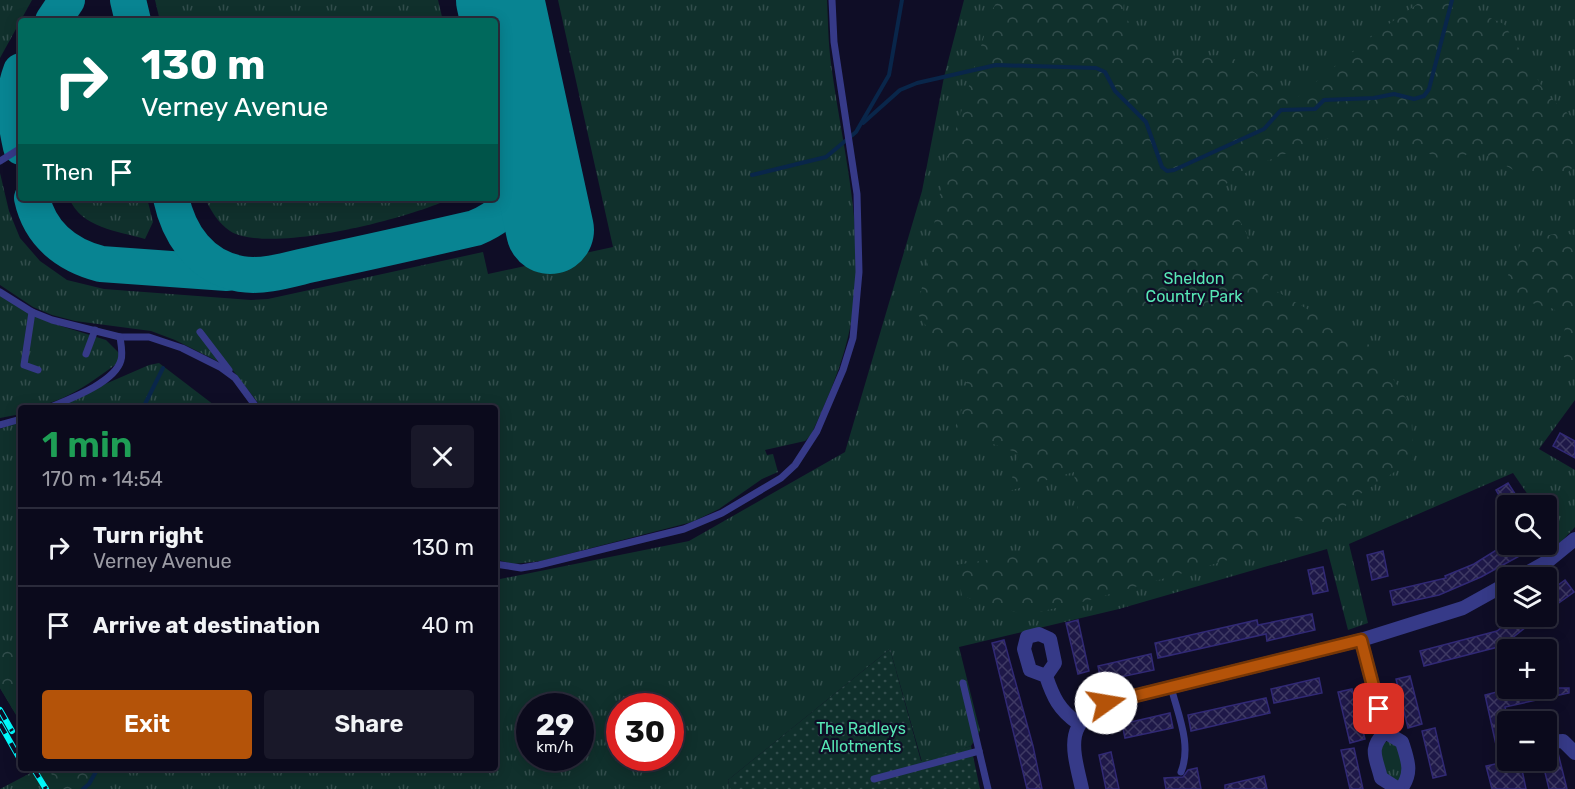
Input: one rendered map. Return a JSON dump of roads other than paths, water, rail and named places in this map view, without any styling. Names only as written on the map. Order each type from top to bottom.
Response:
[{"type":"street","points":[[1537,567],[1575,539]]},
{"type":"street","points":[[1082,789],[1072,746],[1078,723],[1090,711],[1106,703],[1361,640],[1462,608],[1497,590]]},
{"type":"street","points":[[1361,640],[1385,732],[1402,742],[1408,761],[1409,778],[1399,789],[1381,778],[1374,749],[1376,742],[1385,732]]},
{"type":"street","points":[[1046,676],[1054,701],[1066,715],[1078,723]]},
{"type":"street","points":[[1557,741],[1563,741],[1575,753]]},
{"type":"lane","points":[[498,564],[521,568],[539,565],[684,529],[761,491],[795,465],[825,414],[843,370],[855,327],[859,243],[857,194],[846,125],[832,0]]},
{"type":"lane","points":[[0,161],[18,150]]},
{"type":"lane","points":[[0,292],[32,312],[120,337],[140,335],[158,339],[203,358],[236,378]]},
{"type":"lane","points":[[32,312],[24,365],[38,370]]},
{"type":"lane","points":[[86,354],[95,330]]},
{"type":"lane","points":[[200,332],[255,405]]},
{"type":"lane","points":[[55,405],[75,396],[114,372],[122,359],[120,337]]},
{"type":"lane","points":[[0,425],[18,420]]},
{"type":"lane","points":[[963,683],[988,789]]},
{"type":"lane","points":[[1171,687],[1186,742],[1186,759],[1181,772]]},
{"type":"lane","points":[[874,779],[979,751]]},
{"type":"waterway","points":[[752,175],[826,157],[856,132],[889,75],[902,0]]},
{"type":"waterway","points":[[863,123],[900,90],[917,83],[996,65],[1096,68],[1105,72],[1115,91],[1146,122],[1162,167],[1167,171],[1174,170],[1264,129],[1281,110],[1315,109],[1324,100],[1374,98],[1394,94],[1414,99],[1424,96],[1429,89],[1452,0]]},
{"type":"waterway","points":[[144,405],[163,368]]},
{"type":"waterway","points":[[83,789],[89,784],[96,771]]},
{"type":"railway","points":[[0,710],[12,731]]},
{"type":"railway","points":[[0,724],[18,756]]},
{"type":"railway","points":[[35,771],[46,789]]},
{"type":"park label","name":"Sheldon Country Park","points":[[1194,287]]},
{"type":"park label","name":"The Radleys Allotments","points":[[861,737]]}]
